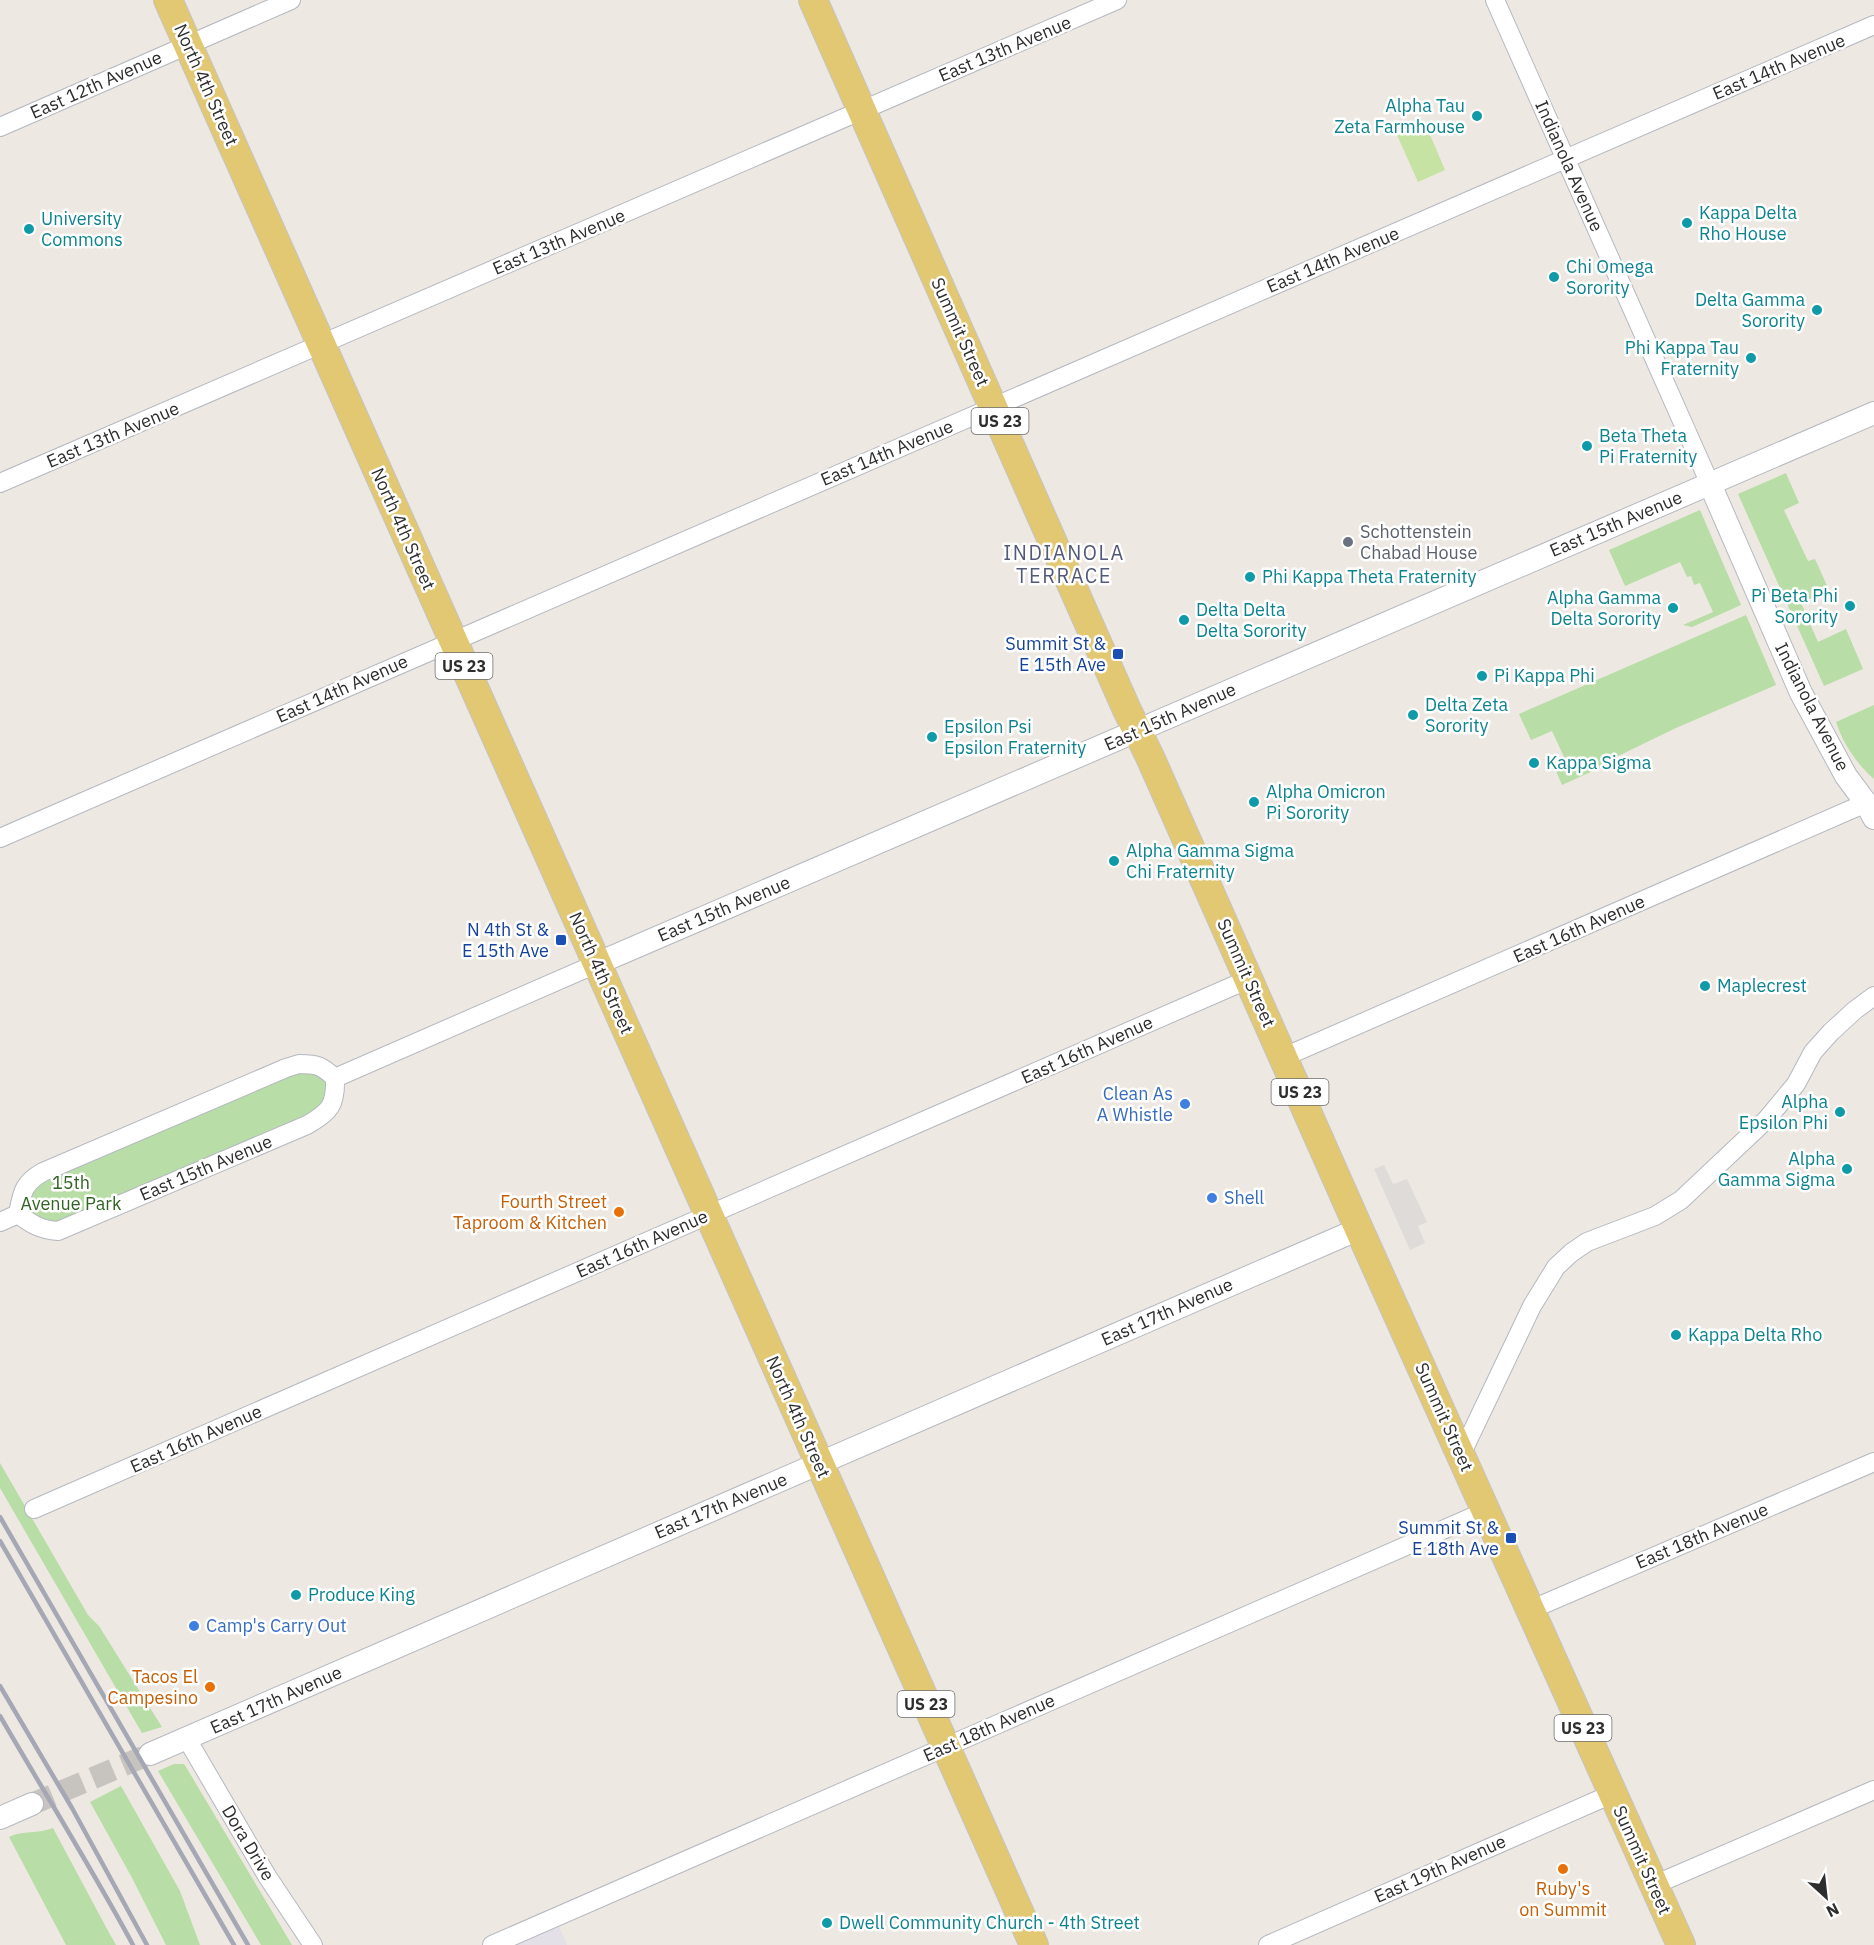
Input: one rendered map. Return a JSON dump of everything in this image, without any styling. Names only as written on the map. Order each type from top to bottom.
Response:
[{"type":"main road","name":"North 4th Street","points":[[168,0],[1034,1945]]},
{"type":"main road","name":"Summit Street","points":[[813,0],[1137,731],[1681,1945]]},
{"type":"street","name":"East 12th Avenue","points":[[0,127],[291,0]]},
{"type":"street","name":"East 13th Avenue","points":[[0,483],[1117,0]]},
{"type":"street","name":"Indianola Avenue","points":[[1495,0],[1801,693],[1846,776],[1871,809]]},
{"type":"street","name":"East 14th Avenue","points":[[0,838],[1874,26]]},
{"type":"street","name":"East 15th Avenue","points":[[18,1214],[30,1224],[45,1230],[58,1231],[307,1125],[330,1109],[335,1096],[335,1078],[1874,413]]},
{"type":"street","name":"East 16th Avenue","points":[[1284,1057],[1871,809]]},
{"type":"street","name":"East 16th Avenue","points":[[34,1509],[1250,979]]},
{"type":"street","points":[[1461,1455],[1532,1306],[1556,1267],[1587,1242],[1655,1216],[1681,1200],[1767,1119],[1796,1084],[1813,1052],[1830,1032],[1874,996]]},
{"type":"street","points":[[0,1222],[18,1214],[22,1193],[28,1183],[43,1172],[286,1068],[299,1064],[312,1064],[322,1067],[335,1078]]},
{"type":"street","name":"East 17th Avenue","points":[[150,1754],[1359,1228]]},
{"type":"street","name":"East 18th Avenue","points":[[1530,1610],[1874,1462]]},
{"type":"street","name":"East 18th Avenue","points":[[492,1945],[1486,1511]]},
{"type":"street","name":"Dora Drive","points":[[187,1739],[267,1876],[313,1945]]},
{"type":"street","points":[[1654,1885],[1874,1790]]},
{"type":"street","name":"East 19th Avenue","points":[[1268,1945],[1612,1794]]},
{"type":"street","points":[[0,1818],[32,1804]]},
{"type":"shaded area","points":[[1384,1165],[1393,1184],[1407,1179],[1427,1222],[1418,1226],[1425,1243],[1410,1250],[1374,1169]]},
{"type":"shaded area","points":[[558,1924],[567,1945],[509,1945]]},
{"type":"green space","points":[[1425,123],[1445,170],[1418,182],[1397,135]]},
{"type":"green space","points":[[1786,473],[1799,503],[1784,510],[1808,561],[1815,559],[1829,590],[1801,603],[1818,642],[1846,629],[1863,669],[1824,686],[1738,494]]},
{"type":"green space","points":[[1700,510],[1741,605],[1692,627],[1683,625],[1713,612],[1700,583],[1694,585],[1691,576],[1687,577],[1680,562],[1625,586],[1609,550]]},
{"type":"green space","points":[[1746,615],[1776,685],[1676,728],[1614,758],[1615,761],[1562,785],[1553,764],[1565,759],[1552,731],[1531,740],[1519,714]]},
{"type":"green space","points":[[1874,705],[1874,779],[1851,753],[1836,722]]},
{"type":"green space","name":"15th Avenue Park","points":[[286,1068],[335,1078],[330,1109],[72,1226],[30,1224],[22,1193],[28,1183]]},
{"type":"green space","points":[[0,1463],[88,1615],[99,1626],[162,1727],[142,1733],[0,1488]]},
{"type":"green space","points":[[174,1764],[184,1764],[186,1767],[292,1945],[261,1945],[158,1771]]},
{"type":"green space","points":[[121,1786],[180,1891],[200,1945],[166,1945],[90,1802]]},
{"type":"green space","points":[[53,1828],[116,1945],[66,1945],[9,1837]]},
{"type":"tunnel","points":[[32,1804],[150,1754]]},
{"type":"railway","points":[[0,1517],[248,1945]]},
{"type":"railway","points":[[0,1541],[234,1945]]},
{"type":"railway","points":[[0,1686],[72,1808],[147,1945]]},
{"type":"railway","points":[[0,1716],[133,1945]]},
{"type":"place","name":"Alpha Tau Zeta Farmhouse","points":[[1477,116]]},
{"type":"place","name":"Kappa Delta Rho House","points":[[1687,223]]},
{"type":"place","name":"University Commons","points":[[29,229]]},
{"type":"place","name":"Chi Omega Sorority","points":[[1554,277]]},
{"type":"place","name":"Delta Gamma Sorority","points":[[1817,310]]},
{"type":"place","name":"Phi Kappa Tau Fraternity","points":[[1751,358]]},
{"type":"place","name":"Beta Theta Pi Fraternity","points":[[1587,446]]},
{"type":"place","name":"Schottenstein Chabad House","points":[[1348,542]]},
{"type":"place","name":"Phi Kappa Theta Fraternity","points":[[1250,577]]},
{"type":"place","name":"Pi Beta Phi Sorority","points":[[1850,606]]},
{"type":"place","name":"Alpha Gamma Delta Sorority","points":[[1673,608]]},
{"type":"place","name":"Delta Delta Delta Sorority","points":[[1184,620]]},
{"type":"place","name":"Summit St & E 15th Ave","points":[[1118,654]]},
{"type":"place","name":"Pi Kappa Phi","points":[[1482,676]]},
{"type":"place","name":"Delta Zeta Sorority","points":[[1413,715]]},
{"type":"place","name":"Epsilon Psi Epsilon Fraternity","points":[[932,737]]},
{"type":"place","name":"Kappa Sigma","points":[[1534,763]]},
{"type":"place","name":"Alpha Omicron Pi Sorority","points":[[1254,802]]},
{"type":"place","name":"Alpha Gamma Sigma Chi Fraternity","points":[[1114,861]]},
{"type":"place","name":"N 4th St & E 15th Ave","points":[[561,940]]},
{"type":"place","name":"Maplecrest","points":[[1705,986]]},
{"type":"place","name":"Clean As A Whistle","points":[[1185,1104]]},
{"type":"place","name":"Alpha Epsilon Phi","points":[[1840,1112]]},
{"type":"place","name":"Alpha Gamma Sigma","points":[[1847,1169]]},
{"type":"place","name":"Shell","points":[[1212,1198]]},
{"type":"place","name":"Fourth Street Taproom & Kitchen","points":[[619,1212]]},
{"type":"place","name":"Kappa Delta Rho","points":[[1676,1335]]},
{"type":"place","name":"Summit St & E 18th Ave","points":[[1511,1538]]},
{"type":"place","name":"Produce King","points":[[296,1595]]},
{"type":"place","name":"Camp's Carry Out","points":[[194,1626]]},
{"type":"place","name":"Tacos El Campesino","points":[[210,1687]]},
{"type":"place","name":"Ruby's on Summit","points":[[1563,1869]]},
{"type":"place","name":"Dwell Community Church - 4th Street","points":[[827,1923]]},
{"type":"district","name":"INDIANOLA TERRACE","points":[[1064,564]]}]
